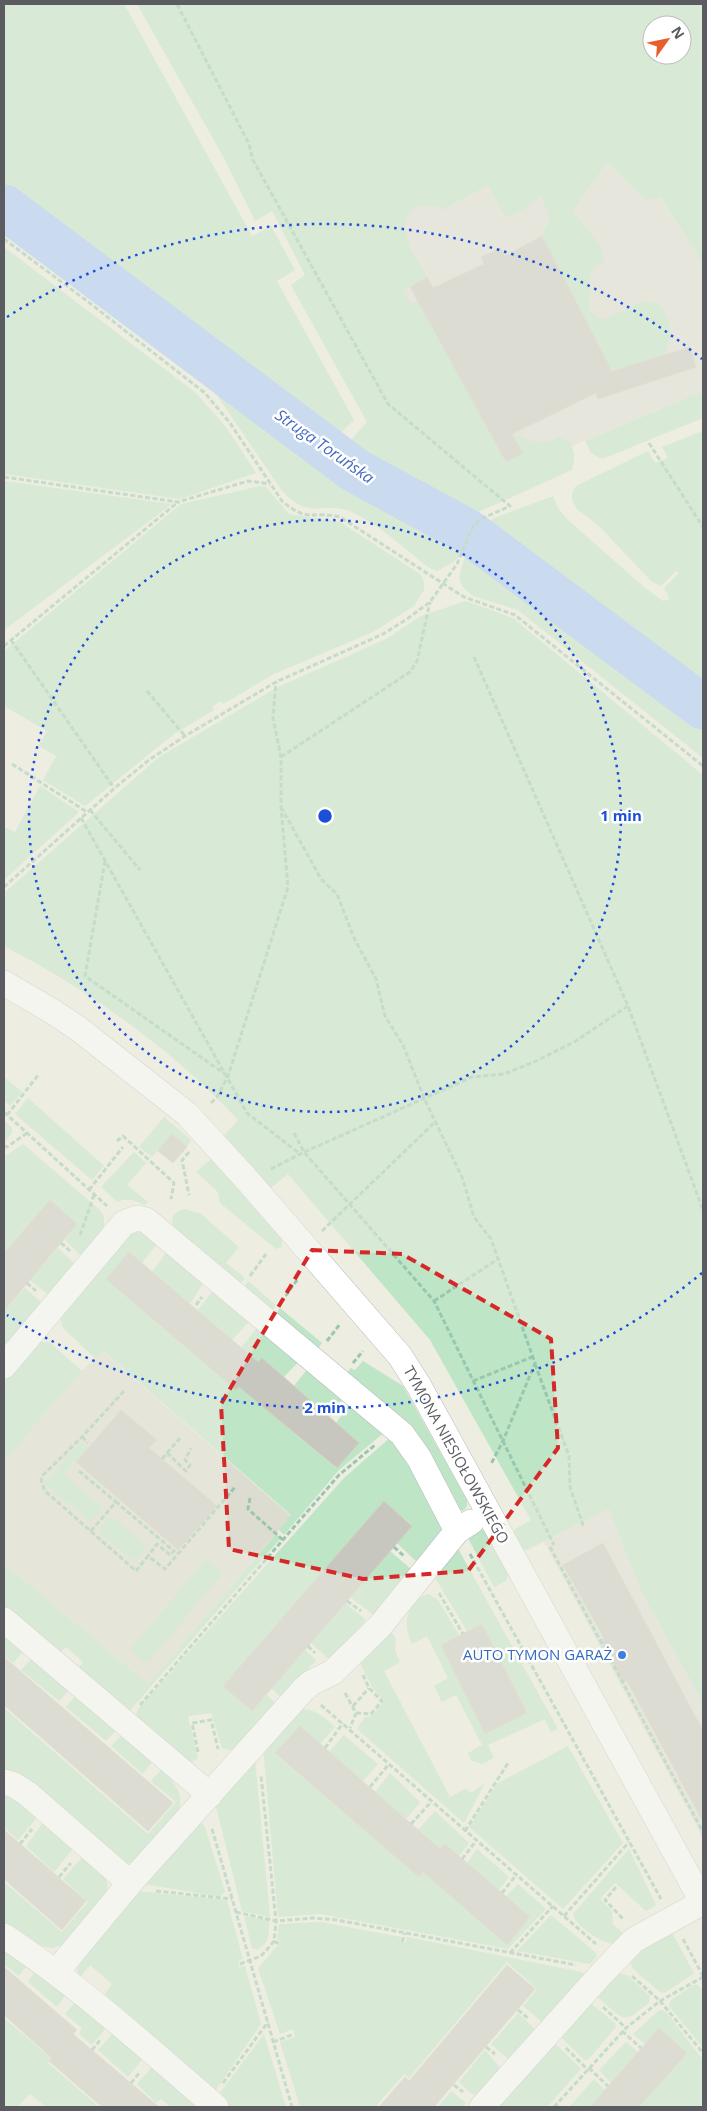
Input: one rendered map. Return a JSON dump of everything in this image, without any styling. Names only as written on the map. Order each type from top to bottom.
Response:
[{"type":"street","name":"TYMONA NIESIOŁOWSKIEGO","points":[[4,983],[56,1013],[80,1030],[199,1126],[400,1356],[419,1386],[703,1903]]},
{"type":"street","points":[[4,1366],[124,1223],[137,1218],[151,1222],[394,1428],[412,1446],[457,1531]]},
{"type":"street","points":[[56,1972],[130,1883],[303,1690],[311,1683],[333,1672],[390,1616],[482,1502]]},
{"type":"street","points":[[4,1620],[125,1723],[211,1791]]},
{"type":"street","points":[[4,1782],[14,1785],[28,1794],[130,1883]]},
{"type":"street","points":[[482,2107],[609,1965],[640,1937],[672,1918],[703,1903]]},
{"type":"street","points":[[4,1936],[56,1972],[212,2105]]},
{"type":"path","points":[[177,4],[249,144],[253,160],[388,404],[510,506],[483,518],[473,526],[457,564],[430,602],[417,661],[410,672],[281,757]]},
{"type":"path","points":[[4,240],[88,301],[205,393],[220,410],[282,501],[299,513],[307,516],[330,514],[340,517],[464,597],[515,615],[703,766]]},
{"type":"path","points":[[649,443],[703,526]]},
{"type":"path","points":[[4,477],[178,502]]},
{"type":"path","points":[[4,646],[178,502],[248,480],[270,484]]},
{"type":"path","points":[[4,887],[114,788],[149,760],[276,682],[383,634],[430,602]]},
{"type":"path","points":[[11,640],[114,788]]},
{"type":"path","points":[[474,657],[628,1006],[703,1210]]},
{"type":"path","points":[[189,1196],[182,1160],[228,1076],[288,887],[281,807],[281,757],[273,718],[276,682]]},
{"type":"path","points":[[148,692],[186,736]]},
{"type":"path","points":[[12,764],[89,811],[140,870]]},
{"type":"path","points":[[281,807],[321,879],[337,894],[354,938],[376,979],[385,1016],[403,1046],[424,1098],[462,1176],[474,1217],[491,1239],[569,1456],[570,1487],[584,1528]]},
{"type":"path","points":[[81,818],[228,1076],[247,1113],[302,1153],[349,1203],[434,1301],[552,1546],[703,1832]]},
{"type":"path","points":[[105,860],[85,976],[228,1076]]},
{"type":"path","points":[[249,1182],[302,1153],[472,1077],[504,1074],[534,1062],[574,1042],[628,1006]]},
{"type":"path","points":[[39,1074],[5,1114],[124,1223]]},
{"type":"path","points":[[306,1247],[349,1203],[436,1122]]},
{"type":"path","points":[[5,1147],[27,1133]]},
{"type":"path","points":[[294,1133],[302,1153]]},
{"type":"path","points":[[117,1141],[123,1136],[174,1182],[170,1199]]},
{"type":"path","points":[[89,1190],[123,1147]]},
{"type":"path","points":[[79,1237],[94,1195]]},
{"type":"path","points":[[73,1254],[76,1246]]},
{"type":"path","points":[[434,1301],[498,1259]]},
{"type":"path","points":[[473,1381],[532,1357]]},
{"type":"path","points":[[482,1502],[503,1441],[534,1363]]},
{"type":"path","points":[[79,1472],[174,1551],[170,1556],[157,1544],[136,1571],[45,1491],[41,1480],[43,1475],[82,1437],[124,1391]]},
{"type":"path","points":[[125,1723],[339,1475],[394,1428]]},
{"type":"path","points":[[82,1437],[88,1443]]},
{"type":"path","points":[[162,1459],[180,1438]]},
{"type":"path","points":[[167,1453],[186,1471],[190,1465],[185,1460],[191,1448]]},
{"type":"path","points":[[148,1556],[165,1570],[236,1486]]},
{"type":"path","points":[[250,1498],[248,1509],[283,1540]]},
{"type":"path","points":[[91,1531],[116,1502]]},
{"type":"path","points":[[457,1531],[703,1977],[660,2001],[622,2031],[557,2106]]},
{"type":"path","points":[[424,1573],[434,1585],[462,1634]]},
{"type":"path","points":[[352,1654],[369,1688],[382,1701],[371,1714],[356,1713]]},
{"type":"path","points":[[333,1672],[356,1713],[350,1728]]},
{"type":"path","points":[[353,1707],[369,1688]]},
{"type":"path","points":[[303,1690],[350,1728],[431,1802],[553,1906],[609,1965],[660,2001],[703,2053]]},
{"type":"path","points":[[211,1791],[211,1720],[192,1723],[211,1791],[232,1899],[292,2107]]},
{"type":"path","points":[[325,1748],[342,1723]]},
{"type":"path","points":[[240,1964],[261,1956],[274,1941],[276,1921],[257,1742]]},
{"type":"path","points":[[465,1831],[508,1763]]},
{"type":"path","points":[[370,1787],[390,1764]]},
{"type":"path","points":[[411,1824],[431,1802]]},
{"type":"path","points":[[462,1859],[476,1841]]},
{"type":"path","points":[[564,1916],[630,1842]]},
{"type":"path","points":[[502,1893],[516,1875]]},
{"type":"path","points":[[130,1883],[142,1889],[232,1899]]},
{"type":"path","points":[[616,1887],[605,1900],[640,1937]]},
{"type":"path","points":[[510,1953],[553,1906]]},
{"type":"path","points":[[236,1912],[276,1921],[314,1918],[510,1953],[609,1965]]},
{"type":"path","points":[[402,1942],[405,1933]]},
{"type":"path","points":[[274,1941],[279,1944]]},
{"type":"path","points":[[212,2105],[268,2022]]},
{"type":"path","points":[[622,2031],[641,2048]]},
{"type":"path","points":[[273,2042],[294,2034]]},
{"type":"path","points":[[589,2068],[608,2086]]},
{"type":"highlighted area","points":[[312,1250],[402,1254],[551,1339],[558,1448],[468,1571],[363,1579],[229,1549],[221,1404]]},
{"type":"shaded area","points":[[532,4],[703,263],[703,391],[501,476],[255,143]]},
{"type":"shaded area","points":[[102,1351],[291,1516],[148,1684],[4,1563],[4,1461],[82,1371]]},
{"type":"shaded area","points":[[609,1509],[641,1591],[703,1703],[703,1838],[544,1542]]},
{"type":"green space","points":[[4,4],[124,4],[252,236],[271,226],[295,270],[277,281],[354,420],[329,444],[4,191]]},
{"type":"green space","points":[[137,4],[703,4],[703,263],[660,197],[646,200],[607,162],[572,211],[601,246],[604,262],[590,271],[589,310],[601,320],[645,301],[660,305],[670,329],[669,341],[664,355],[619,369],[611,368],[542,236],[550,218],[541,195],[527,208],[506,217],[488,185],[442,210],[437,206],[419,206],[408,214],[404,227],[411,250],[427,277],[403,291],[411,304],[434,290],[421,308],[506,462],[523,453],[512,433],[535,442],[546,442],[558,437],[568,442],[573,450],[572,470],[458,521],[356,467],[342,450],[367,422],[291,285],[305,275],[272,211],[255,221],[225,160]]},
{"type":"green space","points":[[4,211],[349,473],[404,504],[462,554],[453,562],[437,571],[428,567],[384,532],[356,514],[335,508],[309,508],[291,499],[280,488],[214,391],[4,233]]},
{"type":"green space","points":[[4,247],[196,393],[226,427],[256,473],[180,499],[4,474]]},
{"type":"green space","points":[[703,391],[703,418],[602,459],[591,453],[585,441]]},
{"type":"green space","points":[[703,431],[703,700],[528,572],[476,531],[494,518],[553,496],[559,510],[568,520],[645,588],[663,601],[670,599],[664,588],[679,573],[676,571],[661,586],[651,581],[598,525],[577,509],[572,500],[572,493],[576,486],[648,451],[655,463],[668,458],[662,447]]},
{"type":"green space","points":[[4,481],[172,504],[4,630]]},
{"type":"green space","points":[[260,486],[266,487],[289,514],[340,522],[420,574],[424,581],[424,590],[414,606],[373,632],[274,674],[223,704],[220,701],[212,707],[214,710],[174,734],[85,806],[43,780],[56,756],[39,746],[47,731],[4,706],[4,651],[181,504]]},
{"type":"green space","points":[[468,546],[479,546],[703,717],[703,758],[518,610],[473,596],[463,587],[459,577]]},
{"type":"green space","points":[[466,601],[513,618],[703,775],[703,1703],[641,1591],[609,1509],[527,1550],[520,1548],[512,1536],[515,1529],[531,1520],[430,1340],[288,1174],[271,1188],[223,1137],[238,1120],[187,1070],[128,1023],[98,1002],[66,981],[4,946],[4,893],[159,757],[278,687],[386,639],[421,616]]},
{"type":"green space","points":[[40,786],[79,812],[4,880],[4,828],[15,832]]},
{"type":"green space","points":[[4,1077],[22,1092],[10,1106],[4,1100]]},
{"type":"green space","points":[[28,1098],[104,1166],[92,1180],[15,1114]]},
{"type":"green space","points":[[164,1117],[191,1140],[187,1147],[172,1135],[152,1157],[139,1147]]},
{"type":"green space","points":[[4,1120],[12,1128],[12,1133],[4,1143]]},
{"type":"green space","points":[[23,1144],[101,1211],[104,1217],[104,1230],[82,1257],[65,1240],[77,1224],[50,1200],[4,1252],[4,1157]]},
{"type":"green space","points":[[134,1152],[146,1163],[127,1185],[148,1202],[144,1205],[131,1200],[117,1202],[101,1187]]},
{"type":"green space","points":[[211,1159],[282,1240],[282,1247],[276,1249],[220,1203],[218,1192],[196,1172]]},
{"type":"green space","points":[[185,1209],[201,1214],[239,1247],[226,1263],[245,1278],[238,1287],[175,1230],[172,1222],[173,1216]]},
{"type":"green space","points":[[151,1231],[160,1240],[142,1263],[129,1252],[106,1279],[236,1390],[239,1387],[336,1468],[359,1443],[336,1423],[351,1402],[386,1431],[339,1470],[284,1535],[279,1530],[291,1515],[103,1351],[95,1358],[63,1328],[59,1316],[129,1233]]},
{"type":"green space","points":[[58,1248],[75,1264],[50,1296],[30,1280]]},
{"type":"green space","points":[[170,1248],[207,1277],[190,1304],[152,1272]]},
{"type":"green space","points":[[248,1281],[276,1305],[269,1313],[242,1290]]},
{"type":"green space","points":[[216,1287],[252,1318],[232,1340],[197,1311]]},
{"type":"green space","points":[[25,1288],[43,1304],[4,1350],[4,1311]]},
{"type":"green space","points":[[280,1308],[322,1343],[316,1351],[275,1316]]},
{"type":"green space","points":[[260,1324],[301,1359],[284,1377],[262,1358],[258,1362],[241,1348]]},
{"type":"green space","points":[[49,1342],[82,1371],[4,1461],[4,1377],[38,1343]]},
{"type":"green space","points":[[363,1361],[403,1386],[467,1500],[467,1506],[464,1510],[458,1511],[344,1376],[351,1368],[355,1370]]},
{"type":"green space","points":[[309,1367],[346,1394],[330,1417],[294,1386]]},
{"type":"green space","points":[[392,1436],[448,1530],[419,1564],[397,1543],[412,1525],[384,1501],[223,1686],[252,1711],[266,1694],[277,1705],[235,1751],[222,1748],[211,1713],[188,1716],[198,1758],[186,1766],[136,1720],[137,1710],[344,1478]]},
{"type":"green space","points":[[81,1442],[88,1448],[63,1474],[103,1508],[90,1521],[44,1483]]},
{"type":"green space","points":[[112,1516],[146,1547],[136,1562],[97,1531]]},
{"type":"green space","points":[[481,1529],[485,1532],[508,1574],[506,1581],[494,1587],[469,1540],[469,1537]]},
{"type":"green space","points":[[276,1534],[281,1538],[127,1714],[79,1668],[83,1662],[66,1647],[61,1652],[4,1609],[4,1563],[148,1684]]},
{"type":"green space","points":[[456,1545],[558,1729],[551,1732],[545,1719],[488,1745],[494,1758],[482,1764],[471,1760],[468,1753],[482,1745],[456,1695],[442,1702],[434,1686],[448,1678],[427,1636],[412,1644],[407,1629],[408,1614],[415,1602],[428,1594],[438,1600],[459,1635],[441,1645],[485,1734],[527,1713],[482,1624],[467,1631],[434,1576]]},
{"type":"green space","points":[[390,1551],[412,1570],[375,1616],[350,1597]]},
{"type":"green space","points":[[206,1559],[223,1573],[147,1664],[130,1650]]},
{"type":"green space","points":[[345,1603],[366,1620],[332,1662],[311,1643]]},
{"type":"green space","points":[[4,1632],[24,1650],[13,1663],[4,1655]]},
{"type":"green space","points":[[389,1632],[395,1638],[395,1650],[400,1662],[384,1671],[450,1797],[465,1789],[471,1793],[485,1783],[464,1823],[357,1729],[365,1717],[372,1716],[384,1701],[372,1687],[360,1663],[382,1635]]},
{"type":"green space","points":[[305,1650],[316,1660],[283,1699],[271,1688]]},
{"type":"green space","points":[[32,1658],[70,1689],[59,1701],[21,1670]]},
{"type":"green space","points":[[75,1696],[117,1729],[106,1741],[66,1707]]},
{"type":"green space","points":[[4,1708],[148,1834],[176,1802],[151,1781],[161,1770],[174,1783],[180,1795],[180,1807],[168,1829],[136,1861],[127,1864],[122,1863],[4,1772]]},
{"type":"green space","points":[[303,1709],[317,1713],[335,1727],[320,1744],[275,1754],[419,1876],[423,1872],[506,1945],[530,1918],[506,1897],[518,1884],[546,1909],[508,1949],[320,1914],[278,1917],[263,1746],[295,1711]]},
{"type":"green space","points":[[122,1735],[152,1762],[143,1774],[111,1746]]},
{"type":"green space","points":[[344,1735],[378,1764],[363,1781],[329,1752]]},
{"type":"green space","points":[[568,1746],[623,1843],[563,1909],[469,1827],[498,1783]]},
{"type":"green space","points":[[255,1759],[270,1917],[242,1911],[215,1803]]},
{"type":"green space","points":[[390,1773],[420,1802],[406,1819],[375,1792]]},
{"type":"green space","points":[[4,1795],[39,1815],[18,1840],[4,1827]]},
{"type":"green space","points":[[435,1811],[469,1843],[459,1856],[440,1849],[418,1830]]},
{"type":"green space","points":[[45,1820],[75,1846],[54,1872],[26,1846]]},
{"type":"green space","points":[[201,1823],[205,1827],[225,1892],[220,1897],[144,1884]]},
{"type":"green space","points":[[477,1849],[509,1877],[499,1890],[467,1863]]},
{"type":"green space","points":[[629,1849],[656,1905],[646,1911],[615,1883],[600,1899],[612,1911],[613,1924],[624,1934],[616,1944],[604,1941],[591,1934],[579,1924],[573,1914]]},
{"type":"green space","points":[[85,1854],[105,1877],[108,1888],[107,1894],[67,1943],[52,1948],[37,1945],[4,1927],[4,1882],[62,1932],[88,1902],[63,1879]]},
{"type":"green space","points":[[136,1891],[227,1900],[243,1959],[238,1961],[239,1967],[245,1966],[261,2024],[213,2094],[101,2000],[112,1984],[90,1965],[77,1981],[77,1968]]},
{"type":"green space","points":[[551,1915],[595,1952],[597,1956],[590,1964],[517,1951]]},
{"type":"green space","points":[[244,1916],[269,1920],[268,1937],[257,1950],[252,1948]]},
{"type":"green space","points":[[320,1922],[401,1937],[400,1941],[405,1943],[407,1937],[582,1972],[585,1977],[544,2024],[523,2006],[537,1989],[507,1962],[409,2078],[404,2074],[375,2107],[300,2107],[280,2042],[295,2037],[293,2029],[280,2034],[258,1968],[279,1944],[277,1939],[279,1924]]},
{"type":"green space","points":[[670,1929],[694,1973],[666,1992],[661,1993],[632,1968],[630,1961],[644,1944]]},
{"type":"green space","points":[[4,1945],[31,1960],[19,1976],[4,1964]]},
{"type":"green space","points":[[38,1967],[66,1994],[57,2007],[28,1982]]},
{"type":"green space","points":[[617,1973],[627,1975],[650,1996],[649,2003],[631,2016],[623,2017],[597,1996]]},
{"type":"green space","points":[[693,1985],[698,1985],[703,1990],[703,2048],[669,2006],[671,2000]]},
{"type":"green space","points":[[76,2001],[107,2027],[92,2045],[79,2034],[82,2028],[65,2014]]},
{"type":"green space","points":[[589,2002],[615,2023],[616,2027],[589,2059],[584,2060],[560,2036]]},
{"type":"green space","points":[[658,2011],[666,2012],[703,2060],[703,2107],[639,2107],[687,2053],[659,2028],[645,2044],[633,2034]]},
{"type":"green space","points":[[518,2013],[538,2032],[512,2062],[491,2044]]},
{"type":"green space","points":[[4,2018],[51,2058],[48,2063],[99,2107],[46,2107],[30,2094],[17,2107],[4,2107]]},
{"type":"green space","points":[[114,2032],[143,2058],[128,2077],[98,2050]]},
{"type":"green space","points":[[264,2034],[286,2107],[227,2107],[216,2098]]},
{"type":"green space","points":[[626,2042],[638,2052],[611,2083],[599,2070]]},
{"type":"green space","points":[[555,2043],[581,2069],[547,2107],[497,2107]]},
{"type":"green space","points":[[485,2050],[502,2070],[478,2095],[472,2094],[459,2082]]},
{"type":"green space","points":[[152,2067],[199,2105],[197,2107],[171,2107],[161,2099],[156,2103],[137,2084]]},
{"type":"green space","points":[[594,2079],[605,2090],[590,2107],[569,2107]]},
{"type":"green space","points":[[451,2091],[466,2103],[462,2107],[438,2107]]},
{"type":"building","points":[[542,236],[612,371],[690,347],[696,367],[598,399],[596,393],[512,434],[523,453],[506,462],[410,287],[427,277],[433,288],[484,264],[481,257],[501,248],[505,256]]},
{"type":"building","points":[[172,1134],[187,1147],[173,1163],[158,1151]]},
{"type":"building","points":[[50,1200],[77,1224],[4,1311],[4,1253]]},
{"type":"building","points":[[129,1252],[258,1362],[262,1358],[359,1443],[337,1468],[239,1387],[236,1390],[106,1279]]},
{"type":"building","points":[[121,1410],[157,1440],[149,1448],[217,1506],[178,1550],[76,1462]]},
{"type":"building","points":[[384,1501],[412,1526],[252,1711],[223,1686]]},
{"type":"building","points":[[603,1543],[703,1731],[703,1822],[627,1681],[623,1683],[601,1640],[604,1638],[563,1565]]},
{"type":"building","points":[[482,1624],[527,1713],[485,1734],[441,1645]]},
{"type":"building","points":[[4,1657],[173,1803],[148,1831],[4,1705]]},
{"type":"building","points":[[300,1726],[440,1849],[445,1844],[530,1917],[507,1945],[423,1872],[419,1877],[275,1753]]},
{"type":"building","points":[[4,1830],[86,1901],[62,1930],[4,1879]]},
{"type":"building","points":[[507,1965],[535,1989],[434,2107],[379,2107],[405,2077],[409,2081]]},
{"type":"building","points":[[4,1967],[77,2030],[73,2034],[159,2107],[102,2107],[49,2061],[52,2058],[4,2015]]},
{"type":"building","points":[[659,2028],[687,2053],[639,2107],[590,2107]]},
{"type":"waterway","name":"Struga Toruńska","points":[[4,207],[356,471],[467,531],[703,707]]},
{"type":"place","name":"AUTO TYMON GARAŻ","points":[[622,1655]]}]
